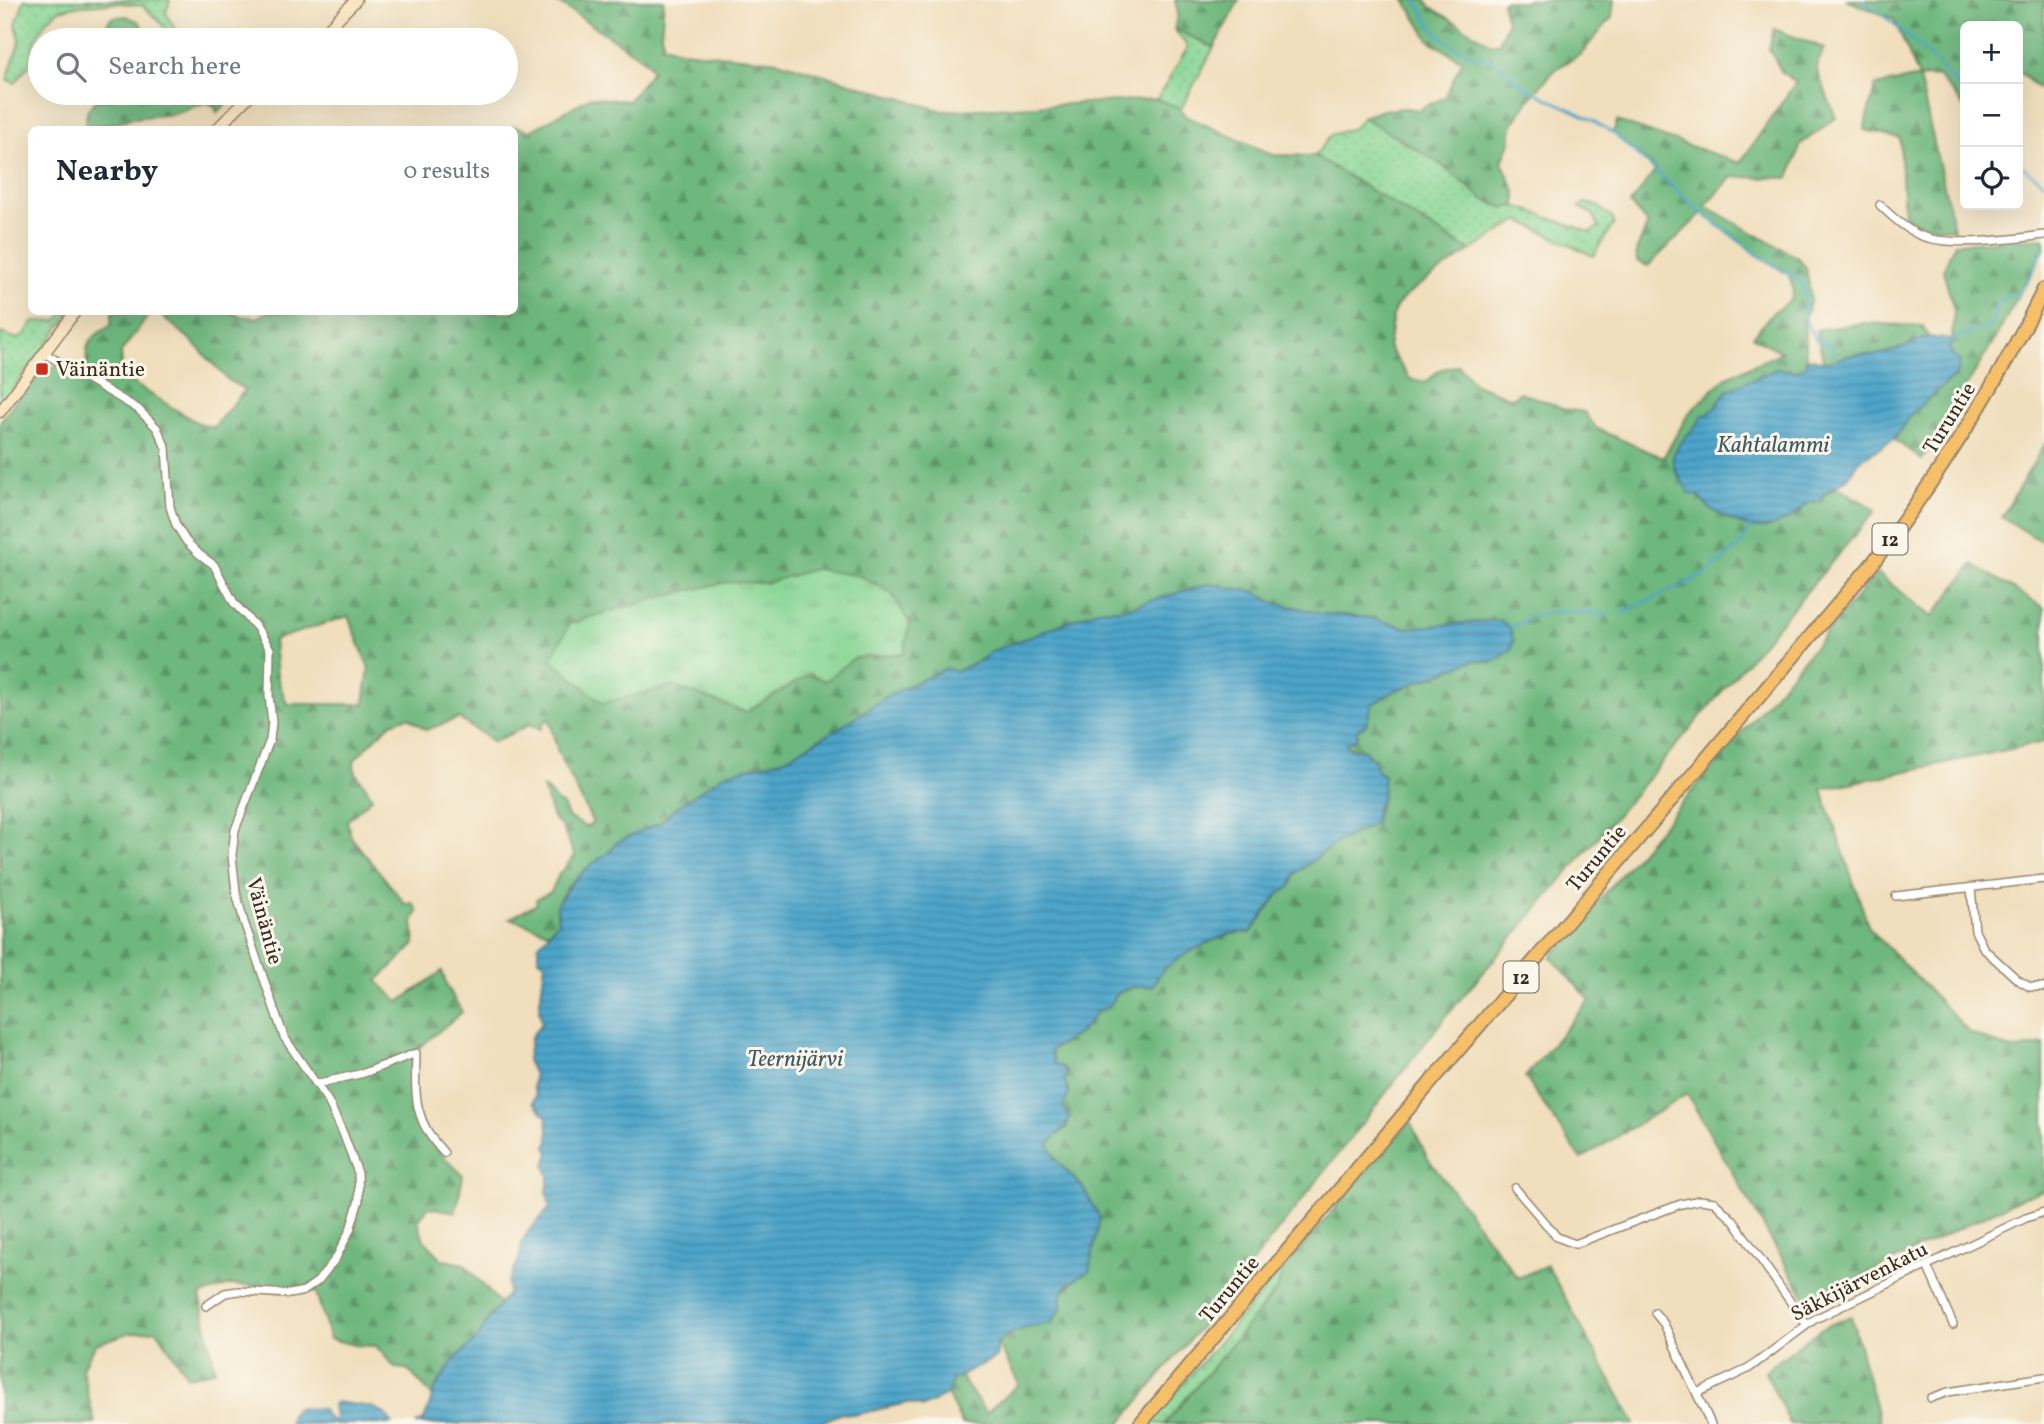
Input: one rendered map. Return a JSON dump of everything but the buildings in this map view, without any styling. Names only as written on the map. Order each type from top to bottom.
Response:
[{"type":"highway","name":"Turuntie","points":[[1140,1424],[1871,564],[1936,476],[1969,425],[2044,289]]},
{"type":"street","points":[[329,28],[356,0]]},
{"type":"street","points":[[220,126],[241,105]]},
{"type":"street","points":[[1880,205],[1907,228],[1926,237],[1982,241],[2044,235]]},
{"type":"street","points":[[0,412],[73,315]]},
{"type":"street","name":"Väinäntie","points":[[44,353],[138,409],[157,428],[166,448],[170,507],[176,525],[186,541],[214,565],[234,603],[257,628],[270,649],[270,740],[236,830],[232,855],[236,891],[284,1037],[328,1101],[358,1172],[359,1200],[345,1239],[327,1271],[304,1291],[290,1294],[238,1291],[225,1293],[206,1306]]},
{"type":"street","points":[[1896,896],[2044,879]]},
{"type":"street","points":[[1971,888],[1975,931],[1984,949],[2030,988],[2044,987]]},
{"type":"street","points":[[316,1084],[364,1073],[416,1053],[417,1106],[424,1130],[444,1153]]},
{"type":"street","points":[[1515,1188],[1557,1237],[1575,1244],[1681,1205],[1700,1200],[1714,1202],[1732,1220],[1807,1324]]},
{"type":"street","name":"Säkkijärvenkatu","points":[[1697,1393],[1748,1369],[1807,1324],[2026,1218],[2044,1212]]},
{"type":"street","points":[[1927,1266],[1953,1324]]},
{"type":"street","points":[[1655,1312],[1664,1324],[1711,1424]]},
{"type":"street","points":[[1931,1398],[1948,1392],[2044,1377]]},
{"type":"green space","points":[[24,0],[170,0],[166,13],[174,28],[165,28],[143,6],[119,3],[81,5],[59,10],[42,28],[28,28],[28,67],[15,83],[7,80],[20,40],[16,25]]},
{"type":"green space","points":[[664,0],[661,34],[664,45],[682,51],[778,61],[943,111],[1157,99],[1181,109],[1185,116],[1273,155],[1315,156],[1470,251],[1418,286],[1395,309],[1388,347],[1410,379],[1427,382],[1439,370],[1458,365],[1475,384],[1512,398],[1520,392],[1565,409],[1584,412],[1597,429],[1663,458],[1689,413],[1725,378],[1782,352],[1753,337],[1771,314],[1792,299],[1793,288],[1789,275],[1702,213],[1648,266],[1637,261],[1636,251],[1648,224],[1630,204],[1656,170],[1613,133],[1617,121],[1740,163],[1796,82],[1782,72],[1769,49],[1774,29],[1824,48],[1816,68],[1836,118],[1801,144],[1789,178],[1732,177],[1705,206],[1798,258],[1806,268],[1811,299],[1804,320],[1806,366],[1796,371],[1789,369],[1728,390],[1709,414],[1702,416],[1700,423],[1675,453],[1699,496],[1750,526],[1765,528],[1800,513],[1806,503],[1837,487],[1876,510],[1452,1009],[1246,1271],[1120,1424],[962,1424],[947,1394],[951,1380],[960,1376],[986,1413],[1019,1384],[997,1342],[1023,1329],[1051,1323],[1063,1292],[1089,1271],[1083,1188],[1057,1161],[1049,1146],[1053,1137],[1067,1127],[1063,1107],[1069,1093],[1063,1067],[1054,1064],[1051,1050],[1082,1030],[1095,1013],[1109,1006],[1121,991],[1152,987],[1164,969],[1182,956],[1230,934],[1251,933],[1278,895],[1290,887],[1296,873],[1339,841],[1374,823],[1382,796],[1380,777],[1364,750],[1347,747],[1346,743],[1356,729],[1366,725],[1372,704],[1397,690],[1475,660],[1492,662],[1499,620],[1407,628],[1371,618],[1319,613],[1272,602],[1256,592],[1209,584],[1122,609],[1098,610],[992,651],[983,659],[957,671],[945,669],[891,694],[841,727],[782,760],[727,773],[674,809],[661,822],[616,843],[568,886],[557,907],[558,922],[548,932],[510,918],[537,904],[536,899],[551,892],[559,874],[575,856],[562,827],[553,818],[543,788],[563,805],[568,817],[586,827],[593,823],[558,752],[549,720],[544,721],[541,729],[529,725],[493,742],[459,718],[426,730],[408,717],[391,723],[355,759],[355,770],[372,798],[347,821],[351,837],[406,905],[412,903],[418,911],[413,921],[415,944],[377,981],[399,1002],[442,971],[462,1012],[415,1051],[413,1092],[419,1121],[434,1146],[463,1175],[456,1212],[428,1207],[418,1222],[424,1240],[443,1260],[464,1264],[501,1305],[488,1319],[478,1338],[453,1361],[433,1396],[407,1369],[395,1368],[376,1346],[354,1345],[330,1339],[316,1292],[276,1291],[230,1285],[200,1295],[215,1370],[188,1377],[157,1330],[129,1333],[96,1344],[82,1368],[95,1424],[0,1424],[0,422],[27,385],[51,367],[87,366],[88,345],[94,336],[111,325],[112,315],[149,315],[121,352],[123,377],[196,422],[213,428],[245,390],[227,379],[192,341],[161,315],[238,315],[258,318],[262,315],[518,315],[518,127],[530,131],[591,97],[628,101],[652,71],[647,62],[556,1]],"holes":[[[348,616],[369,668],[364,704],[287,704],[277,677],[274,640]]]},
{"type":"green space","points":[[1175,0],[1239,0],[1214,47],[1174,29],[1178,13]]},
{"type":"green space","points":[[1405,0],[1426,0],[1431,7],[1491,44],[1499,43],[1507,22],[1502,2],[1505,0],[1522,3],[1528,0],[1614,0],[1612,17],[1581,54],[1556,69],[1535,92],[1512,125],[1510,142],[1502,162],[1516,194],[1516,206],[1504,208],[1483,199],[1441,164],[1363,117],[1383,110],[1418,110],[1445,97],[1462,61],[1429,40]]},
{"type":"green space","points":[[1846,0],[2044,0],[2044,89],[2038,88],[2023,75],[2023,21],[1960,21],[1960,102],[1938,76],[1919,78],[1954,229],[1927,226],[1904,217],[1900,138],[1864,130],[1875,86],[1919,77],[1894,19]]},
{"type":"green space","points":[[126,16],[138,21],[144,28],[105,28],[111,18]]},
{"type":"green space","points":[[1174,29],[1214,47],[1181,109],[1157,99],[1188,47]]},
{"type":"green space","points":[[92,105],[198,105],[175,114],[84,126],[88,109]]},
{"type":"green space","points":[[213,105],[225,105],[217,113]]},
{"type":"green space","points":[[1363,117],[1441,164],[1465,184],[1504,208],[1516,206],[1590,232],[1599,227],[1593,214],[1580,207],[1585,203],[1598,206],[1613,219],[1614,224],[1593,256],[1519,220],[1470,251],[1315,156],[1331,135],[1354,128]]},
{"type":"green space","points":[[2044,238],[2044,249],[1993,342],[1922,460],[1894,439],[1909,416],[1958,373],[1948,346],[1952,340],[1954,311],[1943,270],[1955,243]]},
{"type":"green space","points":[[62,315],[69,315],[0,406],[0,333],[18,339],[33,322],[57,321]]},
{"type":"green space","points":[[1864,323],[1923,326],[1928,337],[1900,349],[1876,355],[1855,354],[1836,362],[1824,363],[1816,330]]},
{"type":"green space","points":[[2044,445],[2044,543],[2002,517]]},
{"type":"green space","points":[[1973,564],[2044,608],[2044,742],[1822,789],[1869,928],[1970,1033],[2013,1050],[2044,1044],[2044,1191],[2025,1196],[1808,1303],[1687,1094],[1581,1159],[1525,1077],[1590,1000],[1551,957],[1877,573],[1932,617]]},
{"type":"green space","points":[[815,569],[860,576],[891,593],[910,623],[904,653],[854,658],[825,681],[810,674],[746,712],[673,686],[602,703],[551,659],[570,623],[661,597],[727,582],[765,583]]},
{"type":"green space","points":[[1410,1121],[1427,1157],[1518,1278],[1547,1265],[1635,1424],[1165,1424],[1277,1290],[1284,1267]]},
{"type":"green space","points":[[1284,1267],[1278,1290],[1165,1424],[1148,1424]]},
{"type":"green space","points":[[1851,1316],[1880,1424],[1790,1424],[1765,1371],[1822,1328]]},
{"type":"water","name":"Kahtalammi","points":[[1928,337],[1952,340],[1949,347],[1953,356],[1960,361],[1958,373],[1909,416],[1894,439],[1859,461],[1847,479],[1824,493],[1821,501],[1806,503],[1783,522],[1758,528],[1728,519],[1710,508],[1699,496],[1689,493],[1678,475],[1673,463],[1676,450],[1702,416],[1709,414],[1728,390],[1778,368],[1796,371],[1806,366],[1806,360],[1809,358],[1831,361],[1849,355],[1881,354]]},
{"type":"water","name":"Teernijärvi","points":[[1209,584],[1256,592],[1272,602],[1319,613],[1371,618],[1407,628],[1499,620],[1510,629],[1513,637],[1511,651],[1492,662],[1475,660],[1397,690],[1372,704],[1366,725],[1357,729],[1357,738],[1346,744],[1351,749],[1364,750],[1373,759],[1377,771],[1384,775],[1382,799],[1376,809],[1375,823],[1339,841],[1296,873],[1290,887],[1278,895],[1250,933],[1230,935],[1194,950],[1164,969],[1152,987],[1121,991],[1109,1006],[1095,1013],[1082,1030],[1051,1050],[1054,1064],[1063,1067],[1067,1073],[1064,1079],[1069,1093],[1063,1107],[1070,1118],[1049,1146],[1057,1161],[1083,1188],[1100,1218],[1089,1271],[1071,1282],[1064,1290],[1061,1309],[1051,1323],[1023,1329],[997,1342],[997,1357],[952,1380],[947,1394],[924,1407],[907,1403],[854,1415],[842,1413],[817,1424],[416,1424],[424,1420],[436,1387],[453,1361],[478,1338],[488,1319],[508,1294],[508,1283],[519,1260],[522,1241],[550,1208],[547,1192],[549,1176],[545,1165],[549,1153],[546,1147],[549,1141],[547,1117],[533,1102],[536,1095],[533,1088],[534,1075],[527,1060],[531,1037],[542,1023],[539,1010],[545,963],[538,958],[538,946],[558,922],[557,904],[570,885],[588,867],[612,850],[616,843],[661,822],[674,809],[727,773],[782,760],[841,727],[891,694],[945,669],[957,671],[983,659],[992,651],[1098,610],[1122,609]]},
{"type":"water","points":[[338,1402],[376,1409],[388,1417],[392,1424],[289,1424],[291,1414],[297,1408],[323,1409],[326,1416],[332,1421],[335,1420],[333,1404]]},
{"type":"waterway","points":[[1415,0],[1435,31],[1450,44],[1469,54],[1489,59],[1526,88],[1589,118],[1613,133],[1702,213],[1756,254],[1800,281],[1805,294],[1804,312],[1808,327],[1817,341],[1831,345],[1836,362]]},
{"type":"waterway","points":[[1863,0],[1917,44],[1960,89]]},
{"type":"waterway","points":[[2023,167],[2044,183]]},
{"type":"waterway","points":[[1952,340],[1994,324],[1996,306],[2002,299],[2012,297],[2022,289],[2044,249]]},
{"type":"waterway","points":[[1622,613],[1704,575],[1742,544],[1750,526]]},
{"type":"waterway","points":[[1511,628],[1535,615],[1558,611],[1610,615]]},
{"type":"place","name":"Väinäntie","points":[[42,369]]}]
